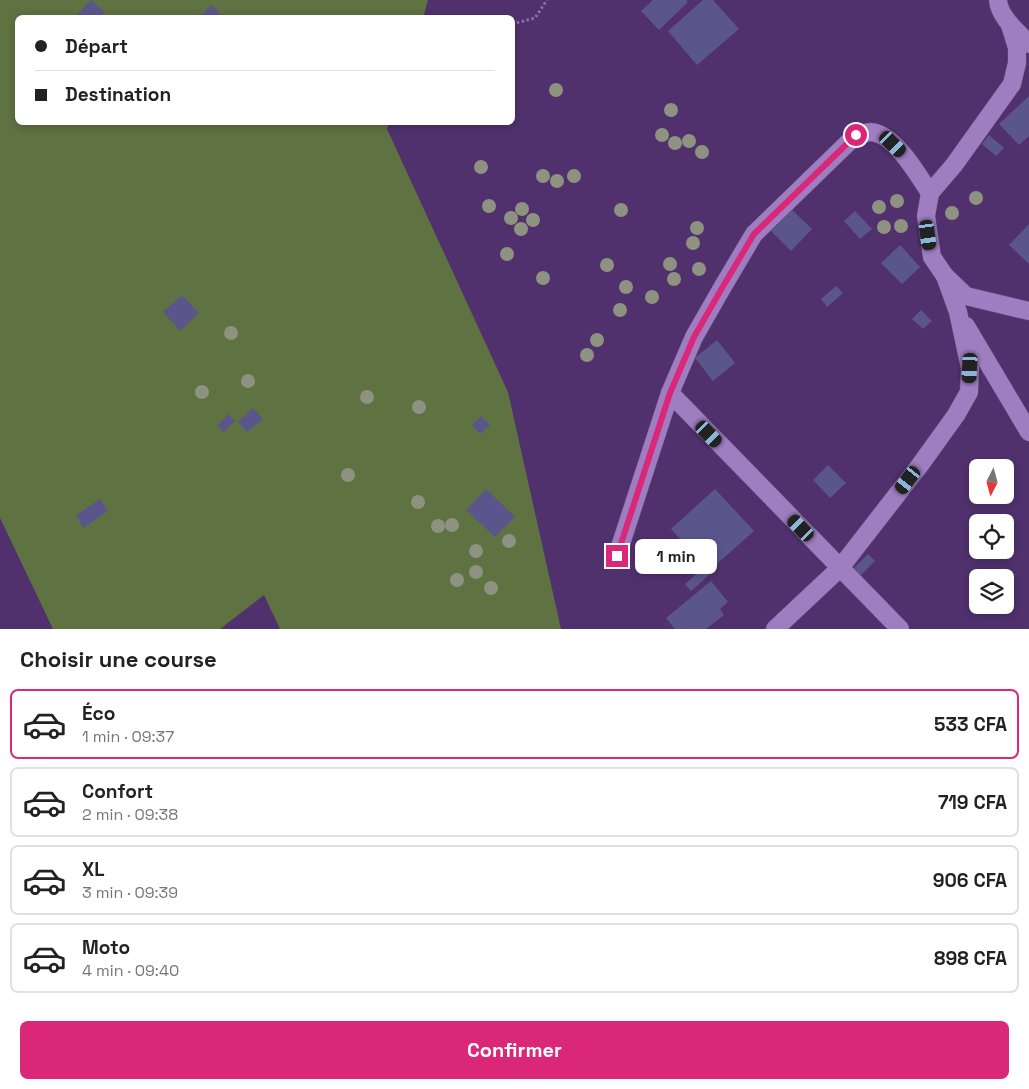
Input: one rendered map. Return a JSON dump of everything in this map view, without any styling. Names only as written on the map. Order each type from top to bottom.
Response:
[{"type":"street","points":[[998,0],[998,5],[1010,25],[1017,48],[1017,63],[1012,84],[954,165],[930,193],[926,216],[932,257],[945,276],[966,296],[1029,311]]},
{"type":"street","points":[[1010,25],[1029,44]]},
{"type":"street","points":[[617,556],[670,393],[694,337],[754,234],[856,135],[871,132],[885,136],[901,152],[930,193]]},
{"type":"street","points":[[775,629],[840,568],[920,465],[956,415],[969,392],[970,368],[958,312],[945,276]]},
{"type":"street","points":[[958,312],[1029,432]]},
{"type":"street","points":[[670,393],[900,629]]},
{"type":"path","points":[[515,23],[535,18],[547,0]]},
{"type":"green space","points":[[0,0],[428,0],[424,15],[15,15],[15,125],[388,125],[387,129],[508,392],[561,629],[280,629],[264,595],[220,629],[53,629],[0,518]]},
{"type":"building","points":[[91,0],[105,12],[102,15],[77,15]]},
{"type":"building","points":[[653,0],[686,0],[688,2],[659,30],[641,11]]},
{"type":"building","points":[[703,0],[713,0],[739,29],[697,65],[668,31]]},
{"type":"building","points":[[211,5],[222,15],[202,15]]},
{"type":"building","points":[[1029,96],[1029,136],[1019,145],[999,124]]},
{"type":"building","points":[[989,135],[1004,148],[996,156],[982,144]]},
{"type":"building","points":[[792,210],[812,229],[791,251],[771,231]]},
{"type":"building","points":[[855,211],[872,229],[860,239],[844,221]]},
{"type":"building","points":[[1029,224],[1029,264],[1009,245]]},
{"type":"building","points":[[900,245],[920,267],[902,284],[881,263]]},
{"type":"building","points":[[836,286],[843,293],[827,307],[821,299]]},
{"type":"building","points":[[182,295],[199,313],[180,331],[163,312]]},
{"type":"building","points":[[921,310],[932,321],[923,329],[912,319]]},
{"type":"building","points":[[717,340],[735,363],[713,381],[695,358]]},
{"type":"building","points":[[253,408],[263,419],[247,432],[238,422]]},
{"type":"building","points":[[228,414],[235,421],[224,432],[217,426]]},
{"type":"building","points":[[481,416],[490,425],[480,434],[472,425]]},
{"type":"building","points":[[828,465],[846,483],[830,498],[813,480]]},
{"type":"building","points":[[486,489],[515,517],[495,537],[466,510]]},
{"type":"building","points":[[715,489],[754,531],[709,571],[671,529]]},
{"type":"building","points":[[100,499],[108,511],[83,528],[76,515]]},
{"type":"building","points":[[868,554],[875,561],[857,579],[850,572]]},
{"type":"building","points":[[703,568],[709,575],[691,591],[685,584]]},
{"type":"building","points":[[711,581],[728,602],[720,609],[724,615],[706,629],[675,629],[666,618]]},
{"type":"route","points":[[617,556],[670,393],[694,337],[754,234],[856,135]]}]
